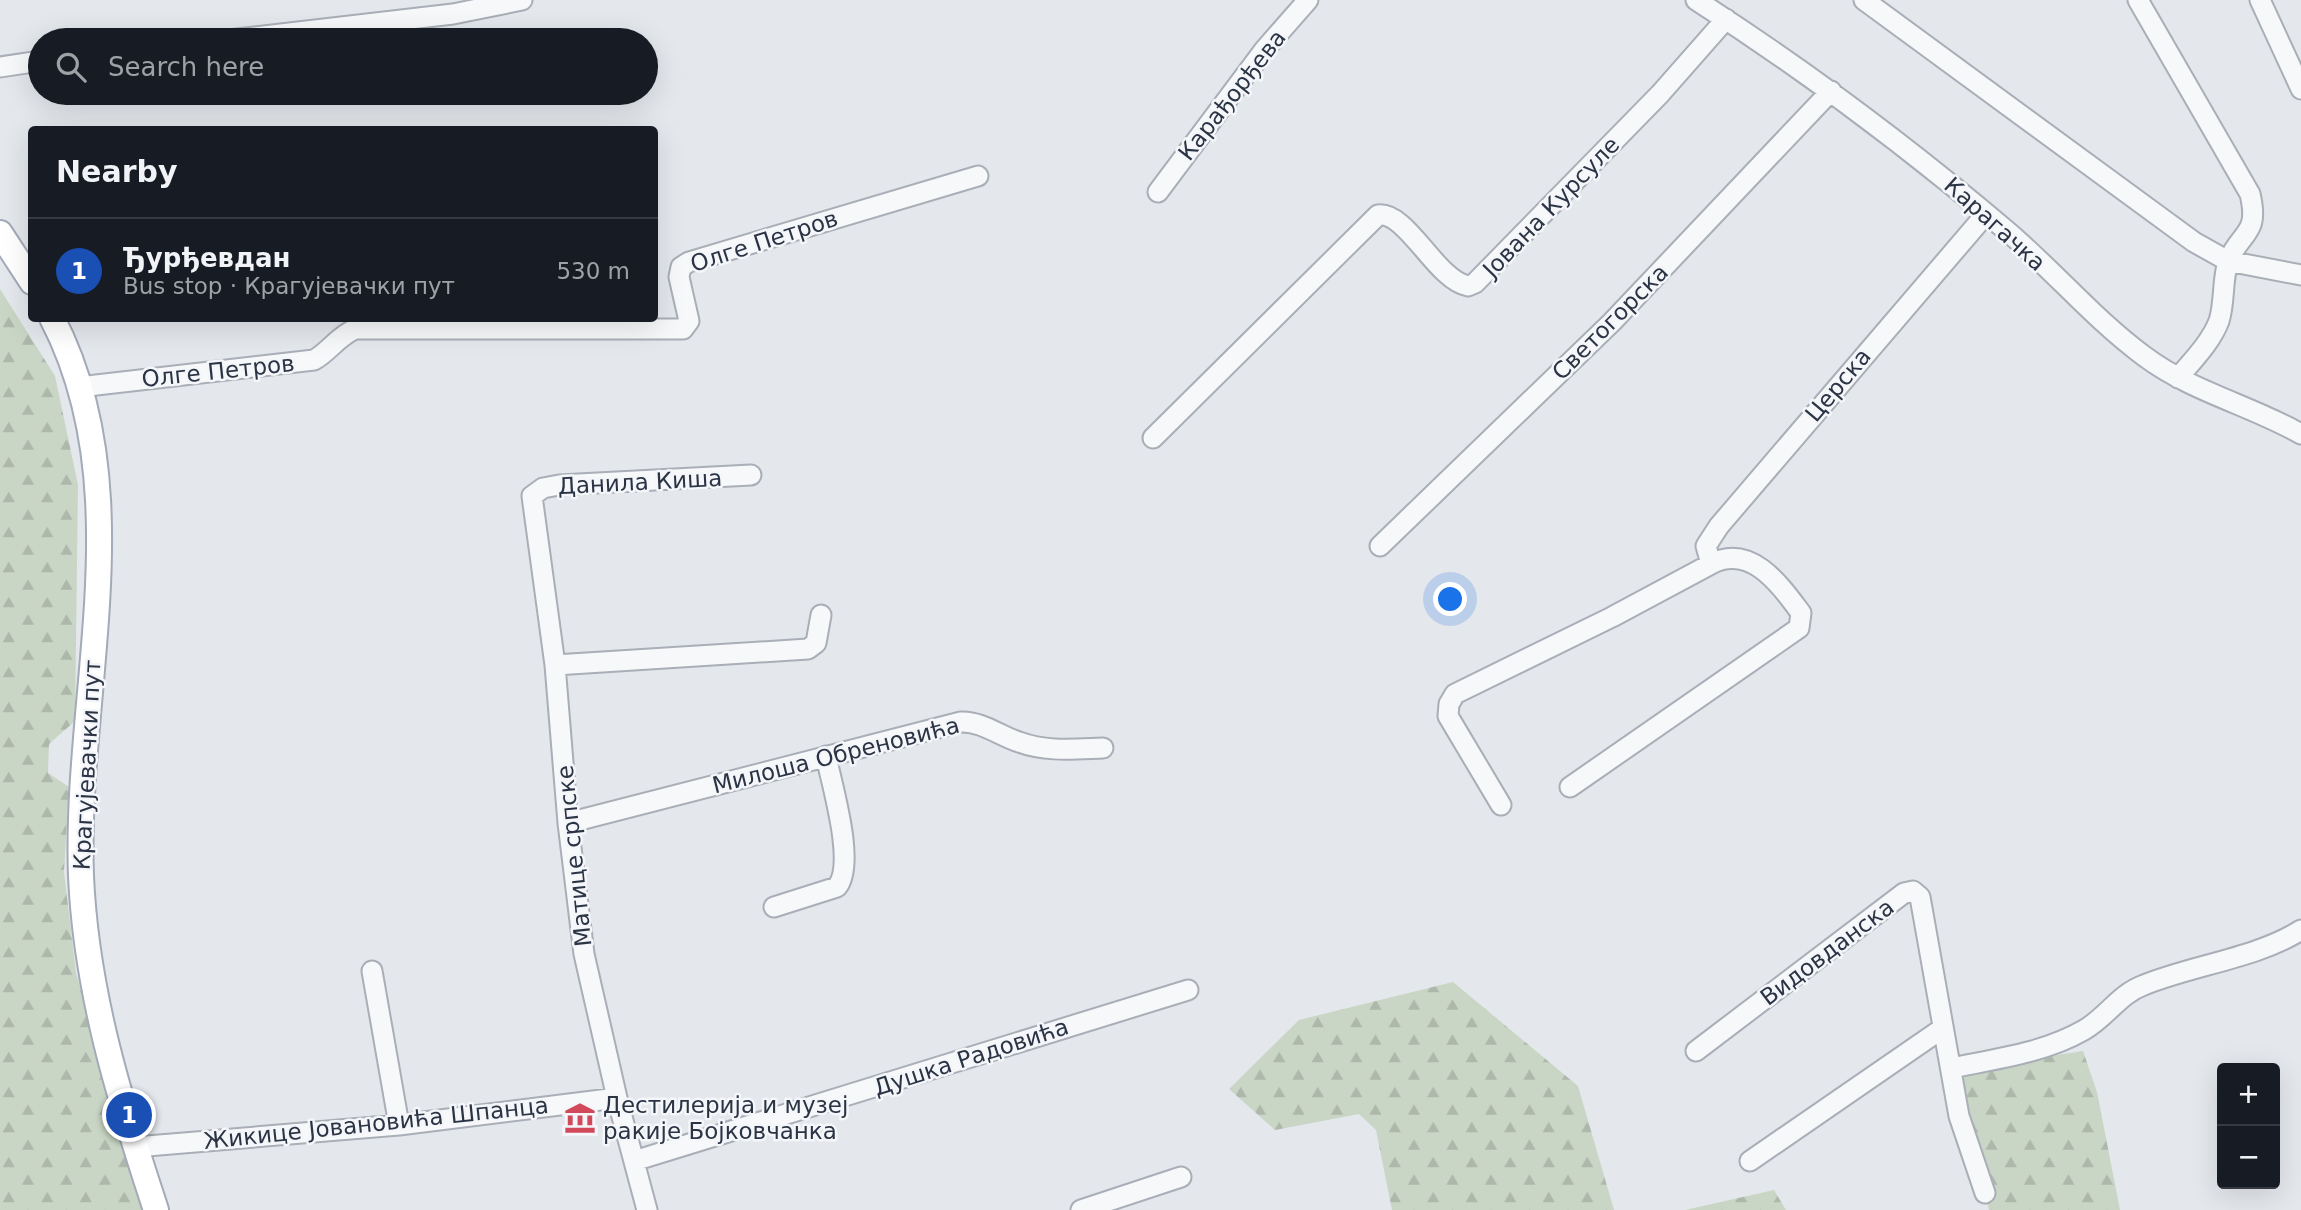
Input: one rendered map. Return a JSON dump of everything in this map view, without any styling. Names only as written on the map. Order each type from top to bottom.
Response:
[{"type":"main road","points":[[0,233],[28,274]]},
{"type":"main road","name":"Крагујевачки пут","points":[[54,322],[79,387],[94,453],[98,525],[81,875],[88,954],[96,1002],[135,1147],[156,1210]]},
{"type":"street","points":[[328,28],[453,13],[522,0]]},
{"type":"street","name":"Карађорђева","points":[[1158,192],[1265,49],[1308,0]]},
{"type":"street","name":"Карагачка","points":[[1696,0],[1831,91],[1914,153],[1986,214],[2106,326],[2178,377],[2301,434]]},
{"type":"street","points":[[1864,0],[2194,242],[2228,261],[2301,275]]},
{"type":"street","points":[[2138,0],[2250,194],[2255,215],[2246,236],[2228,261],[2219,320],[2203,348],[2178,377]]},
{"type":"street","points":[[2260,0],[2301,89]]},
{"type":"street","name":"Јована Курсуле","points":[[1153,439],[1378,215],[1394,219],[1454,281],[1468,286],[1475,283],[1613,144],[1726,19]]},
{"type":"street","points":[[0,67],[28,63]]},
{"type":"street","name":"Светогорска","points":[[1380,546],[1612,322],[1831,91]]},
{"type":"street","name":"Олге Петров","points":[[79,387],[314,360],[325,355],[340,335],[355,329],[683,329],[690,321],[679,277],[681,267],[689,262],[978,176]]},
{"type":"street","name":"Церска","points":[[1711,564],[1706,546],[1719,526],[1986,214]]},
{"type":"street","name":"Данила Киша","points":[[532,496],[543,488],[559,485],[751,475]]},
{"type":"street","name":"Матице српске","points":[[532,496],[555,665],[568,822],[584,954],[617,1098],[647,1210]]},
{"type":"street","points":[[1501,804],[1448,716],[1449,704],[1455,694],[1612,617],[1711,564],[1730,558],[1745,560],[1760,567],[1780,585],[1801,613],[1799,628],[1570,787]]},
{"type":"street","points":[[555,665],[808,649],[816,643],[821,615]]},
{"type":"street","name":"Милоша Обреновића","points":[[568,822],[961,722],[977,724],[1020,743],[1052,750],[1103,748]]},
{"type":"street","points":[[774,907],[837,887],[843,880],[844,852],[826,756]]},
{"type":"street","name":"Видовданска","points":[[1696,1051],[1904,893],[1913,891],[1920,897],[1959,1116],[1985,1193]]},
{"type":"street","points":[[1951,1068],[2038,1050],[2062,1041],[2095,1023],[2131,990],[2277,941],[2301,930]]},
{"type":"street","points":[[372,971],[399,1125]]},
{"type":"street","name":"Душка Радовића","points":[[634,1161],[1188,990]]},
{"type":"street","points":[[1750,1161],[1943,1028]]},
{"type":"street","name":"Жикице Јовановића Шпанца","points":[[135,1147],[399,1125],[617,1098]]},
{"type":"street","points":[[1081,1210],[1181,1177]]},
{"type":"green space","points":[[0,289],[55,376],[78,485],[75,721],[49,744],[48,773],[69,787],[64,872],[76,973],[143,1210],[0,1210]]},
{"type":"green space","points":[[1453,982],[1578,1086],[1614,1210],[1392,1210],[1376,1130],[1359,1114],[1275,1130],[1229,1089],[1299,1020]]},
{"type":"green space","points":[[2083,1051],[2097,1092],[2120,1210],[1989,1210],[1956,1071]]},
{"type":"green space","points":[[1774,1190],[1786,1210],[1685,1210]]},
{"type":"place","name":"Ђурђевдан","points":[[129,1115]]},
{"type":"place","name":"Дестилерија и музеј ракије Бојковчанка","points":[[580,1118]]}]
